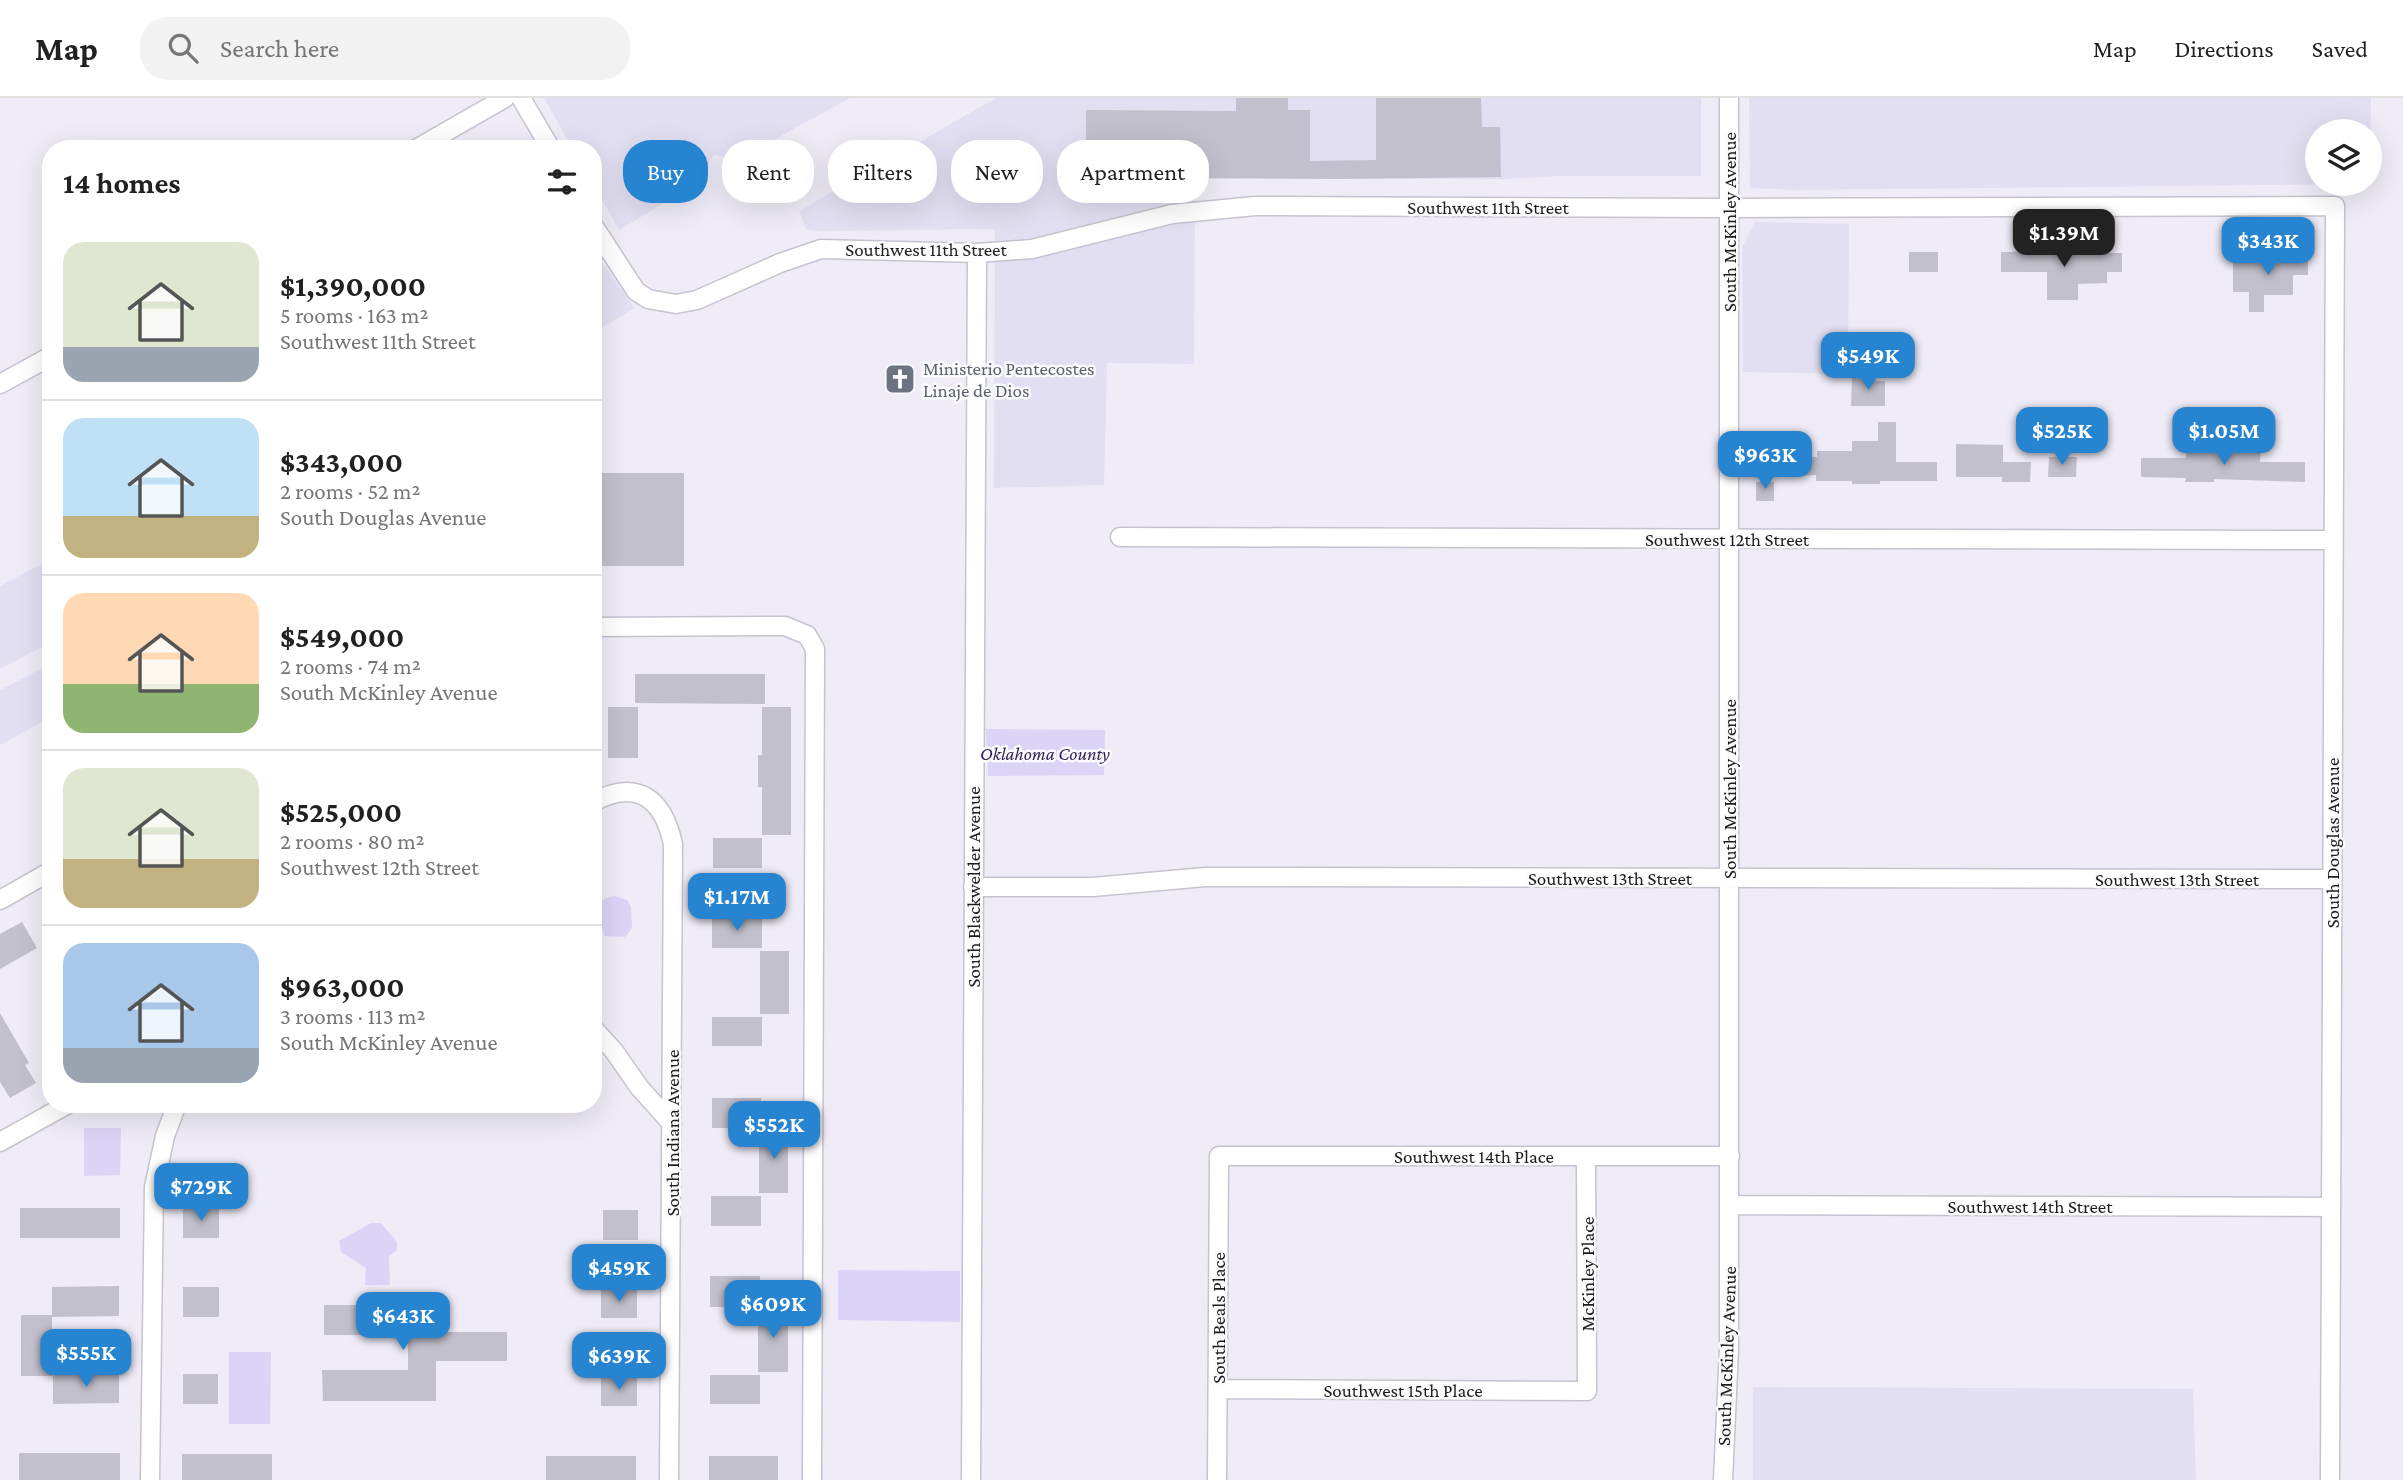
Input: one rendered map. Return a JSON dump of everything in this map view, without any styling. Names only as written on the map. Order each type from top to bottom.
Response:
[{"type":"street","points":[[432,140],[505,98]]},
{"type":"street","points":[[521,98],[546,140]]},
{"type":"street","name":"South McKinley Avenue","points":[[1723,1480],[1729,1349],[1730,1205],[1730,98]]},
{"type":"street","name":"Southwest 11th Street","points":[[602,240],[630,285],[642,296],[657,302],[686,303],[780,263],[821,249],[977,253],[1032,248],[1172,214],[1255,206],[2335,206]]},
{"type":"street","name":"South Douglas Avenue","points":[[2330,1480],[2335,206]]},
{"type":"street","name":"South Blackwelder Avenue","points":[[971,1480],[977,253]]},
{"type":"street","points":[[0,384],[42,360]]},
{"type":"street","name":"Southwest 12th Street","points":[[1120,537],[2333,540]]},
{"type":"street","points":[[602,627],[785,626],[807,635],[815,649],[812,1480]]},
{"type":"street","name":"South Indiana Avenue","points":[[602,798],[619,793],[644,796],[663,813],[673,844],[669,1480]]},
{"type":"street","points":[[0,900],[42,876]]},
{"type":"street","name":"Southwest 13th Street","points":[[973,887],[1093,887],[1205,877],[2332,879]]},
{"type":"street","points":[[602,1038],[639,1087],[672,1124]]},
{"type":"street","points":[[0,1142],[52,1113]]},
{"type":"street","points":[[150,1480],[154,1187],[165,1136],[174,1113]]},
{"type":"street","name":"Southwest 14th Place","points":[[1219,1156],[1730,1156]]},
{"type":"street","name":"South Beals Place","points":[[1217,1480],[1219,1156]]},
{"type":"street","name":"McKinley Place","points":[[1586,1157],[1587,1391]]},
{"type":"street","name":"Southwest 14th Street","points":[[1730,1205],[2331,1207]]},
{"type":"street","name":"Southwest 15th Place","points":[[1218,1389],[1587,1391]]},
{"type":"shaded area","points":[[544,98],[850,98],[773,140],[722,140],[722,157],[714,154],[708,164],[708,140],[623,140],[623,203],[664,203],[619,230],[602,200],[602,140],[568,140]]},
{"type":"shaded area","points":[[996,98],[1701,98],[1701,176],[1209,179],[1209,140],[1057,140],[1057,203],[1195,203],[1194,364],[1107,363],[1104,485],[994,488],[995,229],[806,229],[799,211],[828,194],[828,203],[937,203],[937,140],[923,140]]},
{"type":"shaded area","points":[[1749,98],[2371,98],[2371,119],[2305,119],[2305,185],[1794,190],[1750,188]]},
{"type":"shaded area","points":[[1755,222],[1849,224],[1848,374],[1743,372],[1742,247]]},
{"type":"shaded area","points":[[602,263],[635,308],[602,328]]},
{"type":"shaded area","points":[[42,564],[42,647],[0,669],[0,586]]},
{"type":"shaded area","points":[[42,669],[42,722],[0,745],[0,690]]},
{"type":"shaded area","points":[[1753,1387],[2193,1389],[2196,1480],[1753,1480]]},
{"type":"green space","name":"Oklahoma County","points":[[986,729],[1105,730],[1104,775],[988,776]]},
{"type":"green space","points":[[615,896],[627,900],[631,907],[632,928],[625,937],[605,936],[602,929],[602,901]]},
{"type":"green space","points":[[84,1128],[121,1128],[120,1175],[84,1176]]},
{"type":"green space","points":[[371,1223],[381,1223],[397,1242],[397,1250],[389,1256],[390,1285],[365,1285],[366,1268],[341,1252],[339,1241]]},
{"type":"green space","points":[[838,1270],[960,1271],[960,1322],[838,1320]]},
{"type":"green space","points":[[229,1352],[271,1352],[270,1424],[229,1424]]},
{"type":"building","points":[[1236,98],[1288,98],[1288,110],[1310,110],[1310,161],[1376,160],[1376,98],[1481,98],[1482,127],[1500,127],[1501,177],[1209,178],[1209,140],[1086,140],[1086,110],[1236,111]]},
{"type":"building","points":[[1909,252],[1938,252],[1938,272],[1909,272]]},
{"type":"building","points":[[2001,252],[2122,253],[2122,272],[2107,272],[2107,283],[2078,284],[2078,300],[2047,300],[2047,272],[2001,272]]},
{"type":"building","points":[[2278,254],[2308,254],[2308,275],[2293,275],[2293,295],[2264,295],[2264,312],[2249,312],[2249,292],[2233,292],[2233,259],[2278,259]]},
{"type":"building","points":[[1852,376],[1873,377],[1873,381],[1885,381],[1885,406],[1851,406]]},
{"type":"building","points":[[1878,422],[1896,422],[1896,462],[1937,462],[1937,481],[1852,484],[1852,481],[1816,481],[1816,475],[1772,477],[1771,458],[1817,457],[1817,451],[1852,451],[1852,441],[1878,441]]},
{"type":"building","points":[[1956,444],[2003,445],[2003,462],[2031,462],[2030,482],[2002,482],[2002,477],[1956,477]]},
{"type":"building","points":[[2237,445],[2261,445],[2260,462],[2305,462],[2305,482],[2214,479],[2214,482],[2185,482],[2186,478],[2141,477],[2141,458],[2186,458],[2186,452],[2237,452]]},
{"type":"building","points":[[2049,457],[2077,457],[2076,477],[2048,477]]},
{"type":"building","points":[[602,473],[684,473],[684,566],[602,566]]},
{"type":"building","points":[[1756,482],[1774,482],[1774,501],[1756,501]]},
{"type":"building","points":[[635,674],[765,674],[765,704],[635,703]]},
{"type":"building","points":[[608,707],[638,707],[638,758],[608,758]]},
{"type":"building","points":[[762,707],[791,707],[791,835],[762,835],[762,787],[758,787],[758,755],[762,755]]},
{"type":"building","points":[[713,838],[762,838],[762,868],[713,868]]},
{"type":"building","points":[[712,918],[762,918],[762,948],[712,948]]},
{"type":"building","points":[[22,922],[37,948],[0,969],[0,934]]},
{"type":"building","points":[[760,951],[789,951],[789,1014],[760,1014]]},
{"type":"building","points":[[0,1013],[29,1063],[25,1065],[36,1083],[10,1098],[0,1082]]},
{"type":"building","points":[[712,1017],[762,1017],[762,1046],[712,1046]]},
{"type":"building","points":[[712,1098],[761,1098],[761,1128],[712,1128]]},
{"type":"building","points":[[759,1130],[788,1130],[788,1193],[759,1193]]},
{"type":"building","points":[[711,1196],[761,1196],[761,1226],[711,1226]]},
{"type":"building","points":[[20,1208],[120,1208],[120,1238],[20,1238]]},
{"type":"building","points":[[183,1208],[219,1208],[219,1238],[183,1238]]},
{"type":"building","points":[[603,1210],[638,1210],[638,1240],[603,1240]]},
{"type":"building","points":[[710,1276],[760,1276],[760,1307],[710,1307]]},
{"type":"building","points":[[119,1286],[119,1316],[52,1317],[52,1287]]},
{"type":"building","points":[[183,1287],[219,1287],[219,1317],[183,1317]]},
{"type":"building","points":[[601,1289],[637,1289],[637,1318],[601,1318]]},
{"type":"building","points":[[324,1305],[437,1305],[437,1332],[507,1332],[507,1361],[436,1361],[436,1401],[323,1401],[322,1370],[408,1370],[408,1335],[324,1335]]},
{"type":"building","points":[[758,1309],[788,1309],[788,1372],[758,1372]]},
{"type":"building","points":[[21,1315],[52,1315],[52,1376],[21,1376]]},
{"type":"building","points":[[53,1374],[119,1374],[119,1403],[53,1404]]},
{"type":"building","points":[[183,1374],[218,1374],[218,1404],[183,1404]]},
{"type":"building","points":[[710,1375],[760,1375],[760,1404],[710,1404]]},
{"type":"building","points":[[601,1377],[637,1377],[637,1406],[601,1406]]},
{"type":"building","points":[[19,1453],[120,1453],[120,1480],[19,1480]]},
{"type":"building","points":[[182,1454],[272,1454],[272,1480],[182,1480]]},
{"type":"building","points":[[546,1456],[636,1456],[636,1480],[546,1480]]},
{"type":"building","points":[[709,1456],[778,1456],[778,1480],[709,1480]]},
{"type":"place","name":"Ministerio Pentecostes Linaje de Dios","points":[[900,379]]}]
